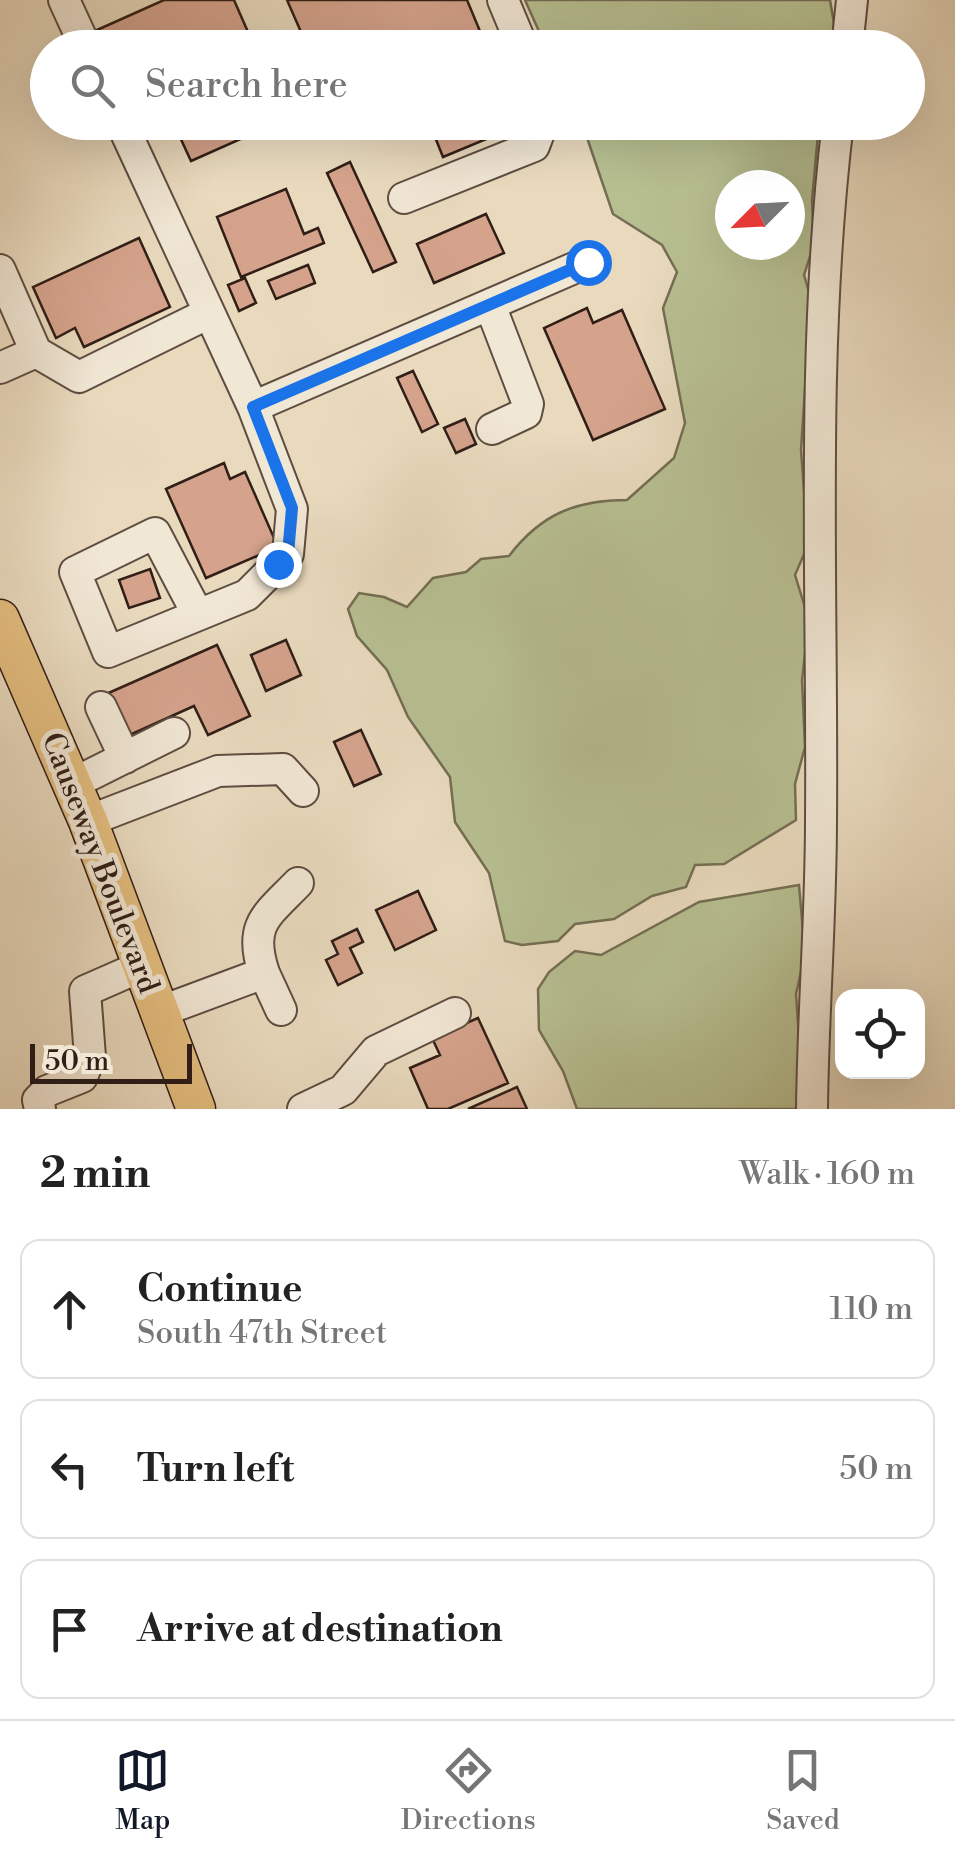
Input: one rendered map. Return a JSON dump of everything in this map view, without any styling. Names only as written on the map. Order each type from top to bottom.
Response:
[{"type":"main road","name":"Causeway Boulevard","points":[[0,620],[10,672],[88,821],[196,1109]]},
{"type":"street","points":[[64,0],[78,30]]},
{"type":"street","points":[[504,0],[516,30]]},
{"type":"street","points":[[849,30],[852,0]]},
{"type":"street","points":[[129,140],[253,407],[292,508],[288,554],[247,595],[198,615]]},
{"type":"street","points":[[404,198],[534,146],[536,140]]},
{"type":"street","points":[[812,1109],[822,824],[817,440],[825,230],[836,140]]},
{"type":"street","points":[[253,407],[588,262]]},
{"type":"street","points":[[0,270],[36,352],[79,377],[209,313]]},
{"type":"street","points":[[490,304],[528,404],[526,414],[492,428]]},
{"type":"street","points":[[0,368],[36,352]]},
{"type":"street","points":[[101,708],[125,758]]},
{"type":"street","points":[[72,784],[174,733]]},
{"type":"street","points":[[88,821],[218,771],[284,770],[303,790]]},
{"type":"street","points":[[282,1010],[264,973],[256,938],[264,918],[298,883]]},
{"type":"street","points":[[40,1109],[38,1100],[47,1092],[82,1077],[90,1057],[86,991],[142,966]]},
{"type":"street","points":[[159,1012],[264,973]]},
{"type":"street","points":[[303,1109],[343,1090],[376,1051],[455,1014]]},
{"type":"green space","points":[[525,0],[830,0],[835,30],[538,30]]},
{"type":"green space","points":[[588,140],[817,140],[812,200],[814,244],[804,275],[811,299],[801,450],[808,545],[795,575],[809,620],[802,680],[805,747],[795,784],[796,820],[724,864],[695,865],[686,887],[652,896],[614,919],[575,924],[558,941],[522,945],[505,941],[489,873],[455,822],[450,777],[408,717],[387,670],[357,636],[348,609],[359,593],[384,597],[407,607],[433,578],[466,572],[481,559],[509,556],[534,530],[561,512],[592,503],[627,500],[674,458],[685,423],[663,308],[677,272],[662,245],[613,214]]},
{"type":"green space","points":[[799,885],[805,954],[796,994],[804,1109],[577,1109],[563,1071],[539,1030],[538,989],[549,972],[575,951],[601,955],[699,902]]},
{"type":"building","points":[[164,0],[234,0],[247,30],[97,30]]},
{"type":"building","points":[[287,0],[467,0],[480,30],[300,30]]},
{"type":"building","points":[[181,140],[238,140],[191,161]]},
{"type":"building","points":[[436,140],[484,140],[443,157]]},
{"type":"building","points":[[350,162],[396,262],[373,272],[327,173]]},
{"type":"building","points":[[286,189],[304,234],[318,228],[324,243],[241,277],[217,217]]},
{"type":"building","points":[[486,214],[504,253],[434,283],[417,244]]},
{"type":"building","points":[[139,238],[170,307],[84,347],[75,328],[56,338],[33,287]]},
{"type":"building","points":[[308,265],[315,283],[276,299],[268,281]]},
{"type":"building","points":[[245,278],[256,303],[239,311],[228,285]]},
{"type":"building","points":[[587,308],[593,323],[622,310],[665,409],[593,440],[544,328]]},
{"type":"building","points":[[413,371],[438,424],[422,432],[397,378]]},
{"type":"building","points":[[465,419],[476,444],[456,453],[444,428]]},
{"type":"building","points":[[224,463],[230,479],[245,472],[278,547],[206,578],[166,489]]},
{"type":"building","points":[[150,569],[160,598],[129,608],[119,580]]},
{"type":"building","points":[[286,640],[301,675],[266,691],[251,655]]},
{"type":"building","points":[[217,645],[250,716],[208,735],[194,706],[123,738],[104,695]]},
{"type":"building","points":[[361,730],[381,774],[354,786],[334,742]]},
{"type":"building","points":[[418,891],[436,930],[395,950],[376,910]]},
{"type":"building","points":[[357,929],[363,942],[350,948],[362,973],[338,985],[326,960],[338,954],[332,941]]},
{"type":"building","points":[[478,1018],[508,1083],[448,1109],[428,1109],[410,1068],[440,1055],[432,1038]]},
{"type":"building","points":[[517,1087],[527,1109],[468,1109]]},
{"type":"route","points":[[278,564],[288,554],[292,508],[253,407],[588,262]]}]
